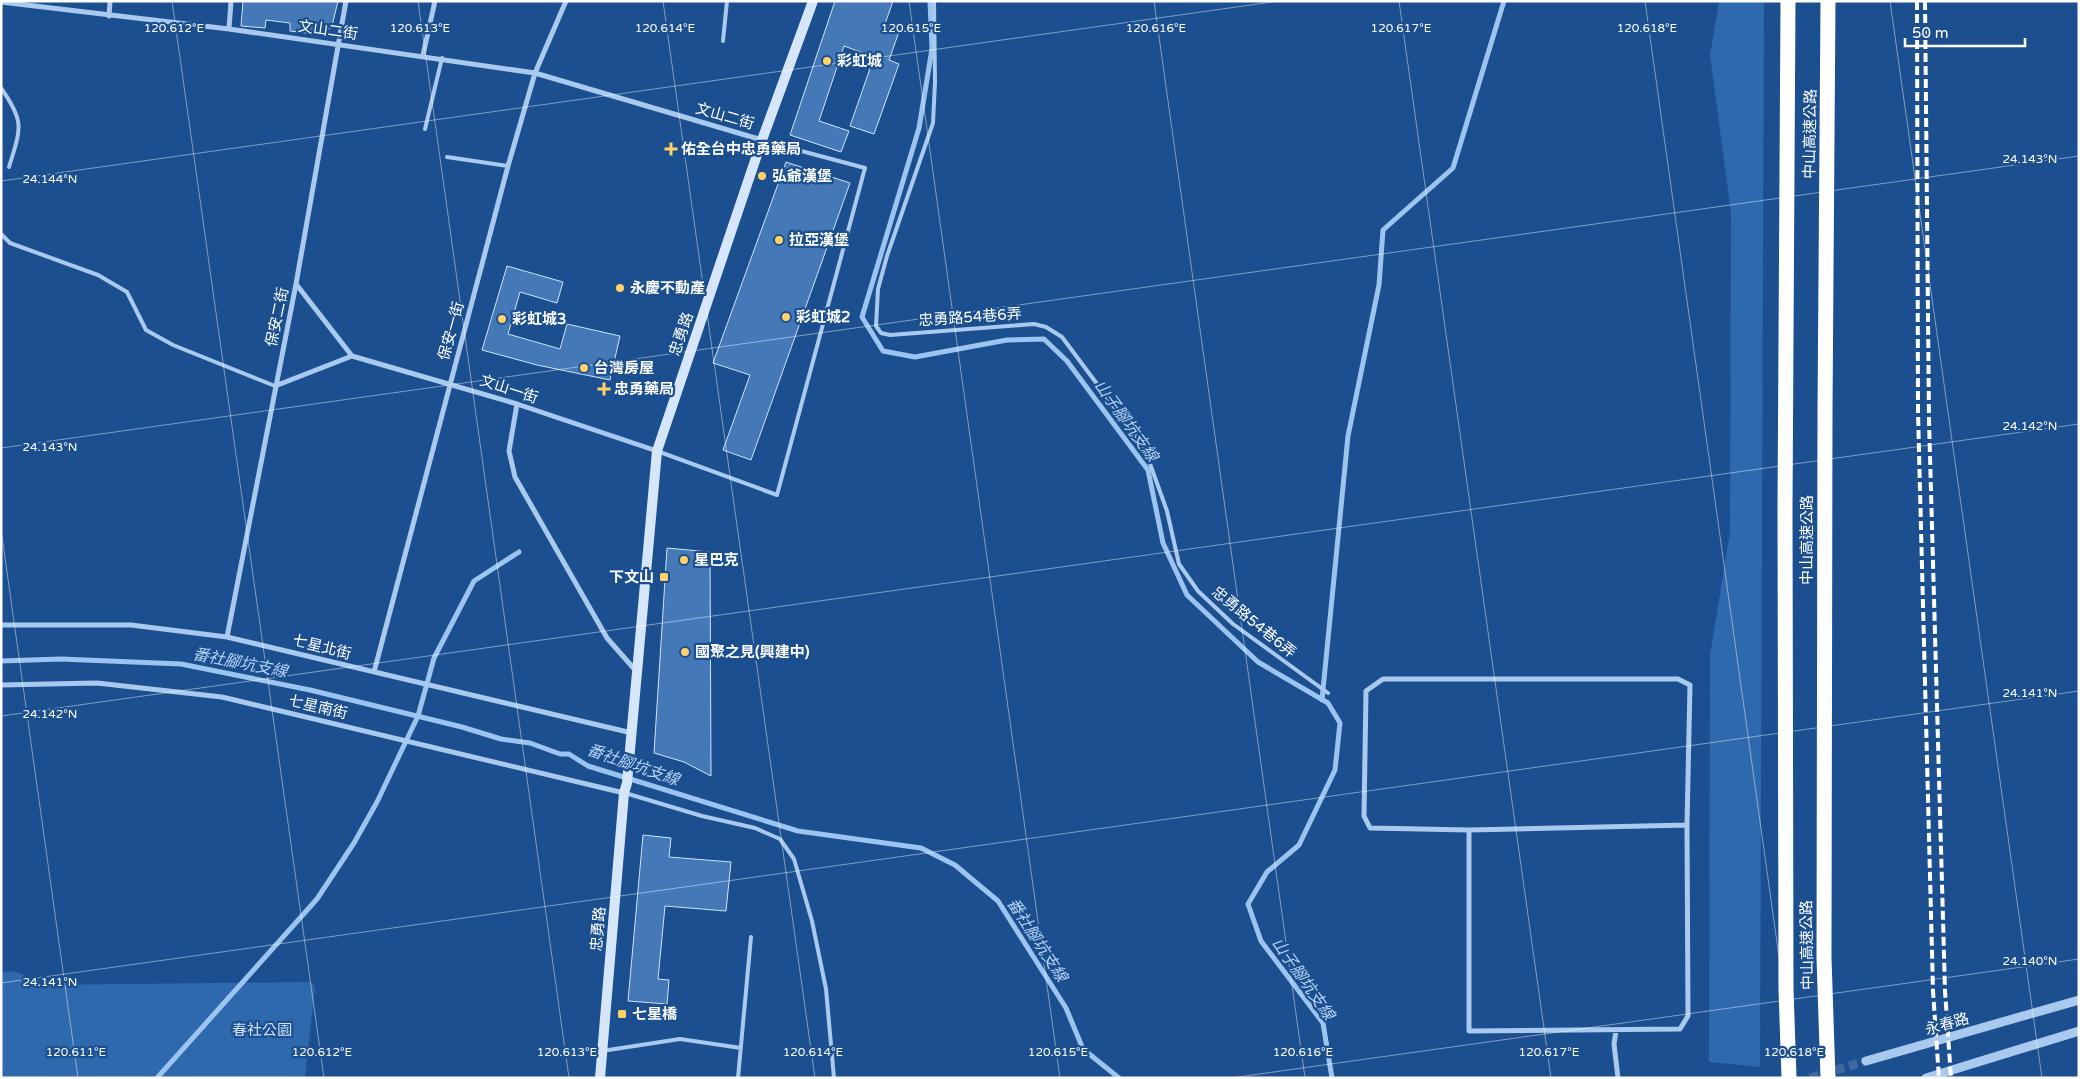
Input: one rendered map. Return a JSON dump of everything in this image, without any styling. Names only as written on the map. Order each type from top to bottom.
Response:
[{"type":"highway","name":"中山高速公路","points":[[1788,1],[1786,990],[1789,1078]]},
{"type":"highway","name":"中山高速公路","points":[[1828,1],[1824,422],[1824,918],[1828,1078]]},
{"type":"main road","name":"忠勇路","points":[[600,1078],[657,452],[762,140],[813,1]]},
{"type":"street","points":[[109,16],[110,1]]},
{"type":"street","points":[[229,29],[231,1]]},
{"type":"street","name":"保安二街","points":[[227,637],[296,284],[346,1]]},
{"type":"street","points":[[423,55],[435,1]]},
{"type":"street","name":"保安一街","points":[[374,672],[508,166],[535,73],[566,1]]},
{"type":"street","name":"文山二街","points":[[1,2],[229,29],[423,55],[535,73],[762,140]]},
{"type":"street","points":[[275,386],[352,356],[296,284]]},
{"type":"street","name":"文山一街","points":[[352,356],[517,404],[657,452]]},
{"type":"street","points":[[517,404],[509,452],[515,477],[607,638],[638,673]]},
{"type":"street","name":"七星北街","points":[[1,625],[131,625],[227,637],[632,733]]},
{"type":"street","points":[[1469,830],[1469,1031],[1616,1031],[1680,1029],[1688,1016],[1687,825],[1690,685],[1678,679],[1383,679],[1366,691],[1364,816],[1370,828],[1469,830],[1687,825]]},
{"type":"street","name":"七星南街","points":[[1,685],[97,683],[222,697],[626,788]]},
{"type":"street","name":"永春路","points":[[1866,1061],[2079,1000]]},
{"type":"street","points":[[1616,1031],[1614,1044],[1618,1078]]},
{"type":"street","points":[[1926,1078],[2079,1031]]},
{"type":"lane","points":[[723,41],[727,1]]},
{"type":"lane","name":"忠勇路54巷6弄","points":[[934,1],[933,123],[887,256],[878,289],[876,326],[881,333],[890,335],[1034,324],[1046,327],[1062,337],[1144,447],[1167,511],[1179,564],[1198,591],[1233,624],[1328,693]]},
{"type":"lane","points":[[424,129],[442,58]]},
{"type":"lane","points":[[1,88],[14,107],[20,123],[9,167]]},
{"type":"lane","points":[[657,452],[777,495],[865,168],[762,140]]},
{"type":"lane","points":[[447,157],[508,166]]},
{"type":"lane","points":[[1,234],[10,243],[98,276],[127,292],[146,330],[173,345],[275,386]]},
{"type":"lane","points":[[626,788],[702,816],[755,828],[780,839],[794,859],[812,921],[826,989],[834,1078]]},
{"type":"lane","points":[[738,1078],[751,937]]},
{"type":"lane","points":[[602,1051],[680,1039],[741,1048]]},
{"type":"green space","points":[[1719,1],[1764,1],[1760,1067],[1709,1062],[1710,655],[1730,532],[1731,213],[1710,55]]},
{"type":"green space","name":"春社公園","points":[[15,971],[43,985],[310,982],[315,986],[305,1078],[1,1078],[1,973]]},
{"type":"building","points":[[243,1],[338,1],[332,26],[322,35],[290,31],[290,23],[266,20],[265,28],[241,26]]},
{"type":"building","points":[[835,1],[893,1],[885,24],[900,29],[889,60],[899,64],[874,134],[850,126],[874,57],[844,46],[819,121],[849,131],[841,152],[790,135]]},
{"type":"building","points":[[786,162],[850,183],[751,460],[723,450],[750,375],[713,363]]},
{"type":"building","points":[[507,266],[563,282],[557,303],[520,292],[508,334],[560,349],[567,324],[620,336],[610,380],[537,365],[482,350]]},
{"type":"building","name":"國聚之見(興建中)","points":[[667,548],[710,552],[711,776],[684,762],[654,753]]},
{"type":"building","points":[[643,835],[671,838],[669,857],[731,862],[726,911],[665,906],[658,979],[669,980],[667,1004],[628,1001]]},
{"type":"waterway","name":"山子腳坑支線","points":[[930,1],[932,49],[919,128],[862,317],[883,351],[915,357],[1007,340],[1044,339],[1067,361],[1148,470],[1163,543],[1187,595],[1258,662],[1328,703],[1340,723],[1335,770],[1299,845],[1267,872],[1248,904],[1261,941],[1323,1023],[1332,1078]]},
{"type":"waterway","points":[[1322,700],[1348,436],[1379,285],[1383,230],[1453,168],[1504,1]]},
{"type":"waterway","points":[[157,1078],[317,899],[354,843],[377,802],[418,716],[434,658],[474,581],[519,552]]},
{"type":"waterway","name":"番社腳坑支線","points":[[1,661],[61,659],[181,664],[310,690],[462,727],[501,739],[530,743],[560,754],[569,754],[588,766],[798,831],[921,848],[955,865],[998,901],[1066,1008],[1083,1049],[1119,1078]]},
{"type":"tunnel","points":[[1810,1078],[1866,1061]]},
{"type":"railway","points":[[1917,1],[1918,412],[1933,991],[1939,1078]]},
{"type":"railway","points":[[1925,1],[1929,420],[1945,991],[1951,1078]]},
{"type":"place","name":"彩虹城","points":[[827,61]]},
{"type":"place","name":"佑全台中忠勇藥局","points":[[671,149]]},
{"type":"place","name":"弘爺漢堡","points":[[762,176]]},
{"type":"place","name":"拉亞漢堡","points":[[779,240]]},
{"type":"place","name":"永慶不動產","points":[[620,288]]},
{"type":"place","name":"彩虹城2","points":[[786,317]]},
{"type":"place","name":"彩虹城3","points":[[502,319]]},
{"type":"place","name":"台灣房屋","points":[[584,368]]},
{"type":"place","name":"忠勇藥局","points":[[604,389]]},
{"type":"place","name":"星巴克","points":[[684,560]]},
{"type":"place","name":"下文山","points":[[664,577]]},
{"type":"place","name":"國聚之見(興建中)","points":[[685,652]]},
{"type":"place","name":"七星橋","points":[[622,1014]]}]
